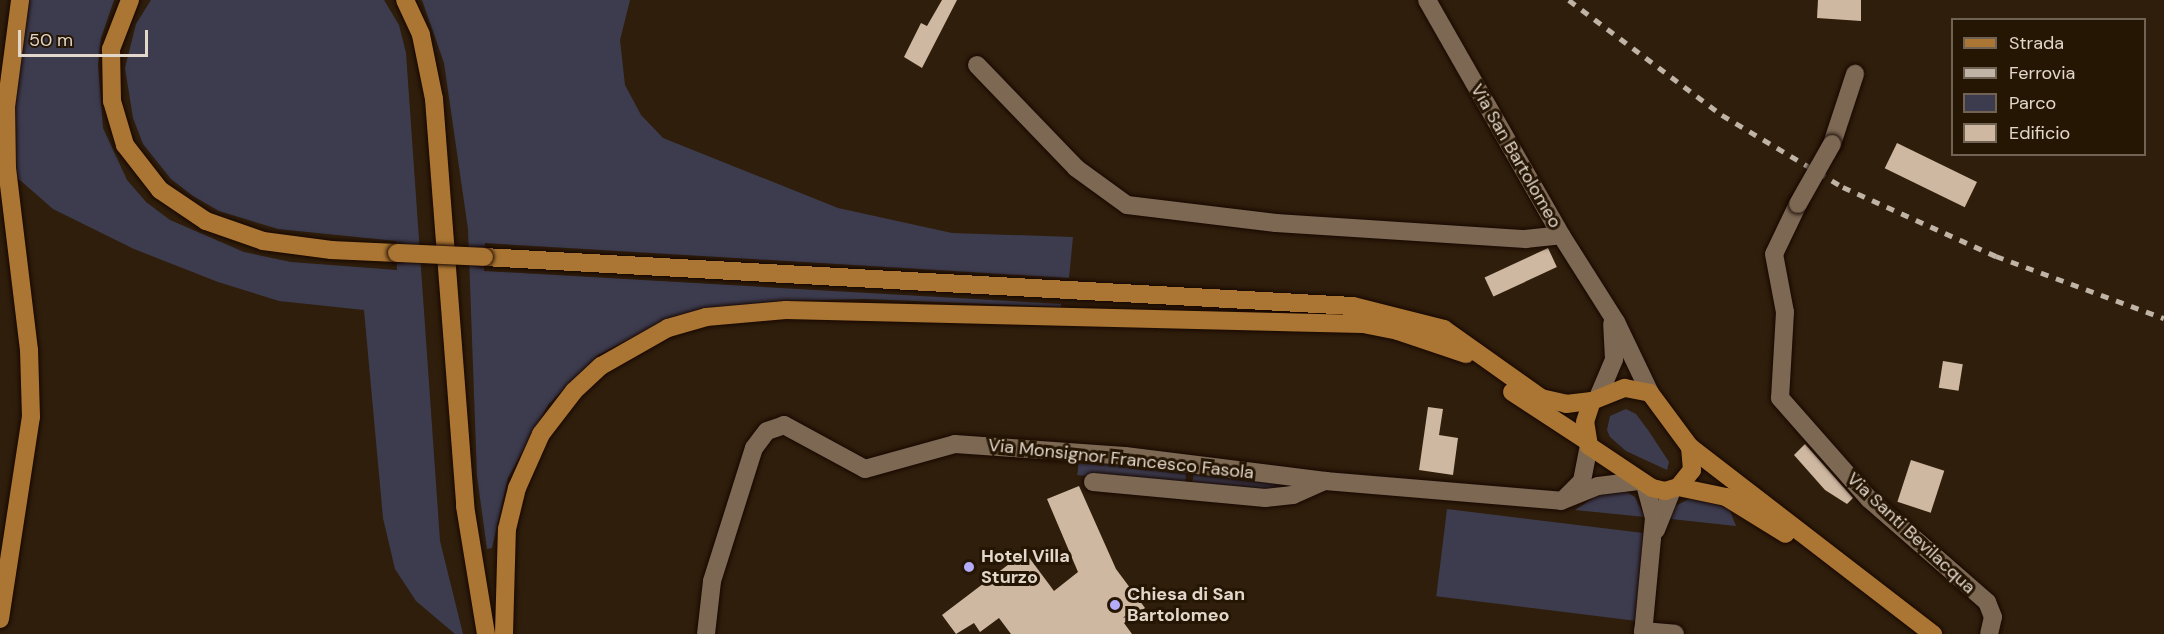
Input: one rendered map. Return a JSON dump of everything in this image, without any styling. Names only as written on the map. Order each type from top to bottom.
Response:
[{"type":"main road","points":[[0,619],[32,417],[29,350],[7,169],[6,107],[20,0]]},
{"type":"main road","points":[[130,0],[111,49],[112,101],[125,145],[160,190],[206,221],[262,241],[331,250],[1353,306],[1420,323],[1459,338],[1541,398],[1566,404],[1596,398],[1625,388],[1650,393],[1690,447],[1933,634]]},
{"type":"main road","points":[[405,0],[421,35],[434,99],[465,507],[486,634]]},
{"type":"main road","points":[[504,634],[503,571],[507,529],[516,488],[541,434],[574,391],[601,366],[627,349],[677,326],[706,317],[786,310],[1363,324],[1417,336],[1466,354]]},
{"type":"main road","points":[[1420,323],[1466,354],[1526,404],[1588,444],[1641,483],[1726,497],[1876,592]]},
{"type":"main road","points":[[1588,444],[1585,422],[1596,398]]},
{"type":"main road","points":[[1675,489],[1692,470],[1690,447]]},
{"type":"street","name":"Via San Bartolomeo","points":[[1427,0],[1607,311],[1650,393]]},
{"type":"street","points":[[977,65],[1076,168],[1127,205],[1276,222],[1525,239],[1561,235]]},
{"type":"street","name":"Via Santi Bevilacqua","points":[[1855,74],[1832,144],[1798,204],[1774,254],[1785,312],[1780,398],[1869,499],[1987,602],[1993,617],[1989,634]]},
{"type":"street","points":[[1596,398],[1610,373],[1615,347],[1607,311]]},
{"type":"street","name":"Via Monsignor Francesco Fasola","points":[[706,634],[712,581],[754,448],[775,427],[789,425],[865,469],[955,444],[1125,456],[1325,481],[1561,501]]},
{"type":"street","points":[[1561,501],[1582,481],[1588,444]]},
{"type":"street","points":[[1093,482],[1265,498],[1293,495],[1325,481]]},
{"type":"street","points":[[1561,501],[1598,486],[1641,483],[1654,518],[1643,633],[1675,634]]},
{"type":"street","points":[[1653,543],[1675,489]]},
{"type":"green space","points":[[26,0],[114,0],[101,38],[98,65],[103,128],[127,180],[146,202],[170,220],[244,252],[291,262],[397,270],[396,241],[278,229],[219,211],[193,196],[171,179],[143,144],[133,118],[125,68],[136,24],[151,0],[384,0],[399,25],[406,53],[440,541],[463,634],[455,634],[416,601],[395,569],[383,518],[364,310],[279,301],[218,282],[134,249],[53,209],[13,174],[12,117]]},
{"type":"green space","points":[[422,0],[630,0],[620,40],[625,85],[641,115],[663,138],[838,208],[952,233],[1073,237],[1069,278],[485,243],[484,271],[1061,304],[1061,307],[865,299],[776,301],[675,316],[598,355],[548,405],[508,478],[492,548],[487,549],[477,476],[468,229],[444,63]]},
{"type":"green space","points":[[1626,409],[1636,414],[1648,430],[1669,462],[1667,470],[1626,451],[1610,437],[1607,430],[1610,416]]},
{"type":"green space","points":[[1079,459],[1186,470],[1185,486],[1077,475]]},
{"type":"green space","points":[[1194,471],[1284,484],[1284,489],[1263,493],[1192,485]]},
{"type":"green space","points":[[1623,490],[1635,497],[1645,517],[1575,510],[1601,493]]},
{"type":"green space","points":[[1691,498],[1728,506],[1736,526],[1671,519],[1664,524],[1675,506]]},
{"type":"green space","points":[[1447,509],[1646,533],[1635,621],[1436,596]]},
{"type":"building","points":[[942,0],[957,0],[922,68],[904,57],[921,23],[927,26]]},
{"type":"building","points":[[1818,0],[1861,0],[1861,21],[1817,18]]},
{"type":"building","points":[[1897,143],[1977,182],[1965,207],[1885,168]]},
{"type":"building","points":[[1548,248],[1557,267],[1493,297],[1485,278]]},
{"type":"building","points":[[1943,361],[1963,364],[1959,391],[1939,388]]},
{"type":"building","points":[[1428,407],[1443,409],[1439,435],[1458,438],[1453,475],[1419,470]]},
{"type":"building","points":[[1805,444],[1853,498],[1847,504],[1825,490],[1794,455]]},
{"type":"building","points":[[1911,460],[1944,471],[1931,513],[1897,502]]},
{"type":"building","points":[[1079,486],[1116,569],[1145,608],[1124,623],[1132,634],[1011,634],[999,618],[980,632],[974,623],[956,634],[942,615],[1025,552],[1054,591],[1078,572],[1047,499]]},
{"type":"railway","points":[[1569,0],[1722,115],[1843,187],[1996,256],[2164,318]]},
{"type":"place","name":"Hotel Villa Sturzo","points":[[969,567]]},
{"type":"place","name":"Chiesa di San Bartolomeo","points":[[1115,605]]}]
